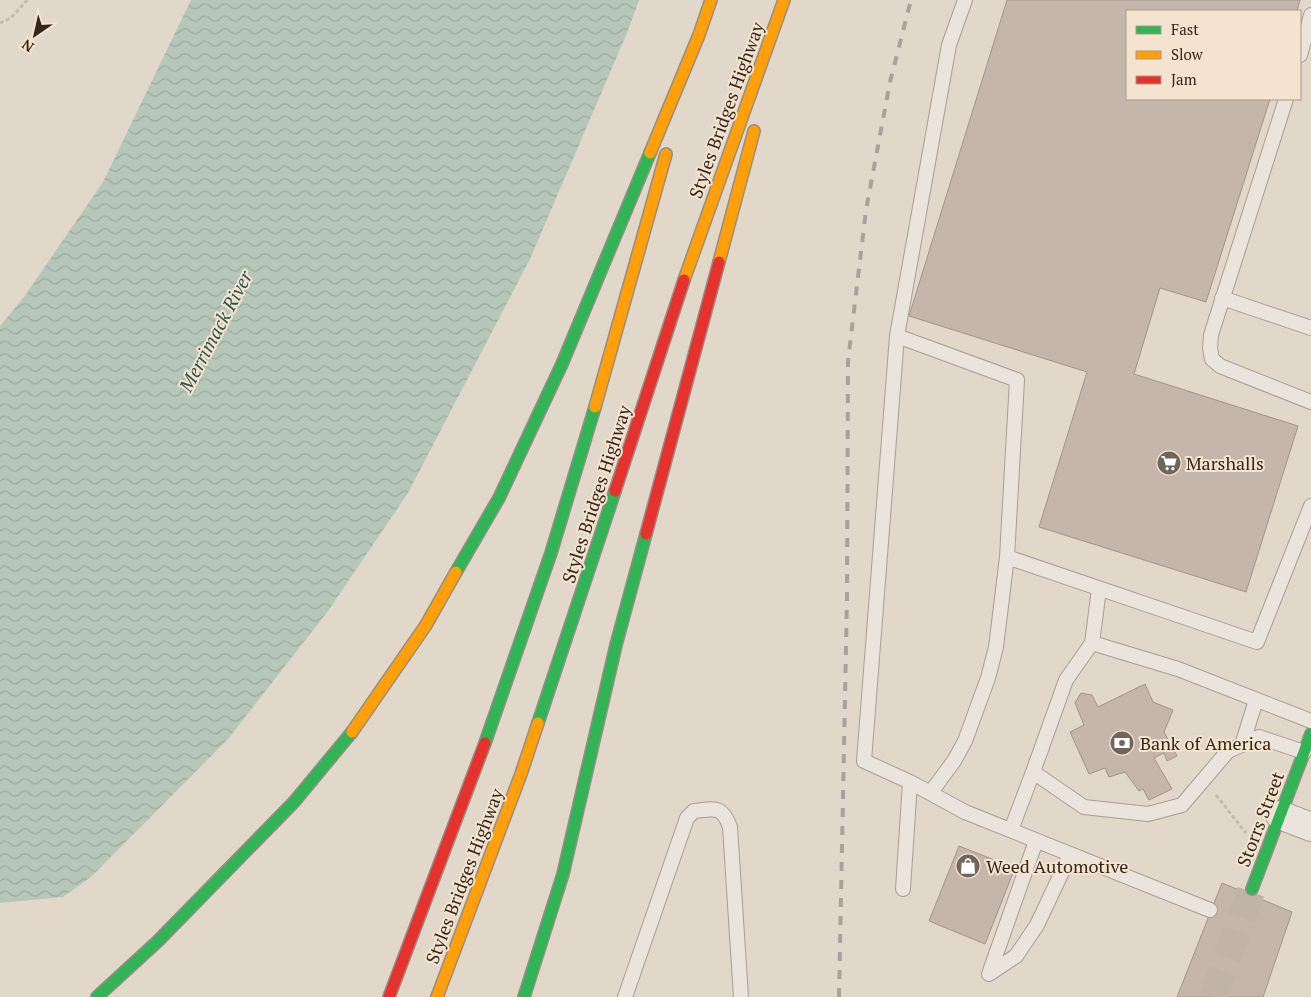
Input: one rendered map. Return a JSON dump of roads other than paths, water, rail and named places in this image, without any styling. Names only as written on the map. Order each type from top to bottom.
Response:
[{"type":"main road","points":[[97,997],[158,941],[294,802],[360,722],[426,625],[499,498],[562,364],[712,0]]},
{"type":"main road","name":"Styles Bridges Highway","points":[[437,997],[521,774],[689,266],[784,0]]},
{"type":"main road","points":[[769,76],[789,0]]},
{"type":"main road","name":"Styles Bridges Highway","points":[[389,997],[457,822],[516,656],[571,489],[699,34]]},
{"type":"main road","points":[[524,997],[563,874],[616,645],[756,124]]},
{"type":"main road","name":"Storrs Street","points":[[1252,889],[1311,734]]},
{"type":"street","points":[[1280,815],[1311,827]]},
{"type":"lane","points":[[965,0],[949,45],[897,336],[864,761],[930,792],[965,812],[1210,910]]},
{"type":"lane","points":[[1301,52],[1309,32],[1311,14]]},
{"type":"lane","points":[[1286,100],[1222,298],[1211,335],[1210,348],[1212,359],[1220,366],[1311,402]]},
{"type":"lane","points":[[1222,298],[1311,328]]},
{"type":"lane","points":[[897,336],[1017,380],[1007,557],[996,647],[988,678],[965,741],[954,762],[930,792]]},
{"type":"lane","points":[[1007,557],[1256,642],[1311,506]]},
{"type":"lane","points":[[1011,830],[1066,680],[1092,643],[1099,589]]},
{"type":"lane","points":[[1092,643],[1178,669],[1311,721]]},
{"type":"lane","points":[[1242,744],[1256,700]]},
{"type":"lane","points":[[1033,772],[1084,807],[1148,814],[1182,805],[1228,751],[1259,737],[1304,752]]},
{"type":"lane","points":[[903,889],[910,782]]},
{"type":"lane","points":[[625,997],[687,818],[694,811],[716,809],[725,816],[730,828],[741,997]]},
{"type":"lane","points":[[1036,841],[989,974],[1016,956],[1027,941],[1037,925],[1070,855]]},
{"type":"water","name":"Merrimack River","points":[[191,0],[639,0],[627,33],[530,259],[408,493],[328,611],[228,739],[91,877],[63,897],[0,903],[0,326],[24,297],[103,182]]},
{"type":"tunnel","points":[[1213,997],[1252,889]]},
{"type":"railway","points":[[839,997],[847,597],[848,361],[866,210],[890,82],[911,0]]},
{"type":"place","name":"Marshalls","points":[[1169,463]]},
{"type":"place","name":"Bank of America","points":[[1122,743]]},
{"type":"place","name":"Weed Automotive","points":[[968,866]]}]
